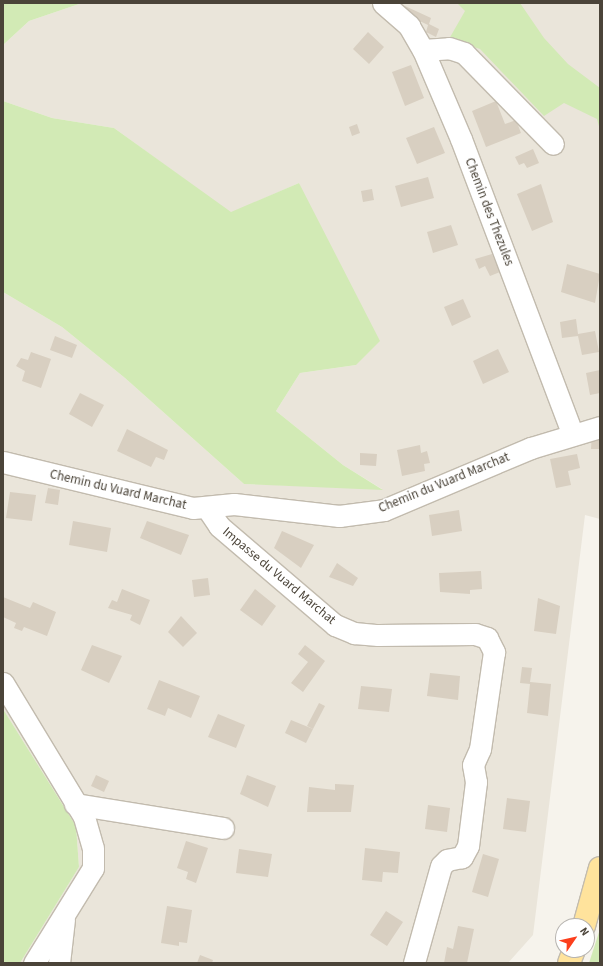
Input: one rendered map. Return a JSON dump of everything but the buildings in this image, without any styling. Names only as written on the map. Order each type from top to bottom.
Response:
[{"type":"main road","points":[[586,918],[600,868]]},
{"type":"street","name":"Chemin des Thezules","points":[[382,3],[409,26],[423,50],[466,153],[573,434]]},
{"type":"street","points":[[423,50],[449,48],[464,53],[553,144]]},
{"type":"street","name":"Chemin du Vuard Marchat","points":[[3,462],[176,505],[207,508],[234,504],[339,516],[384,510],[515,455],[573,434],[600,427]]},
{"type":"street","name":"Impasse du Vuard Marchat","points":[[207,508],[220,526],[334,625],[354,633],[378,635],[475,634],[487,638],[494,652],[480,749],[473,766],[476,782],[468,846],[462,857],[447,860],[440,866],[414,963]]},
{"type":"street","points":[[3,683],[75,804],[90,834],[93,868],[34,963]]},
{"type":"street","points":[[75,804],[223,828]]},
{"type":"street","points":[[59,963],[65,912]]},
{"type":"shaded area","points":[[82,3],[600,3],[600,519],[585,515],[533,935],[508,963],[20,963],[79,867],[76,826],[3,709],[3,292],[62,327],[125,378],[244,484],[382,489],[343,465],[276,411],[300,373],[356,365],[299,183],[231,213],[114,128],[52,118],[3,101],[3,45],[29,21]]},
{"type":"green space","points":[[3,3],[82,3],[29,21],[3,45]]},
{"type":"green space","points":[[457,3],[520,3],[544,38],[568,64],[600,88],[600,130],[597,119],[564,103],[544,116],[480,49],[449,39],[465,11]]},
{"type":"green space","points":[[3,101],[52,118],[114,128],[231,212],[299,183],[380,341],[356,365],[300,373],[276,411],[343,465],[383,490],[244,484],[125,378],[62,327],[3,292]]},
{"type":"green space","points":[[3,709],[76,826],[79,867],[20,963],[3,963]]},
{"type":"green space","points":[[600,929],[600,963],[589,963],[591,958],[595,958],[595,944]]}]
